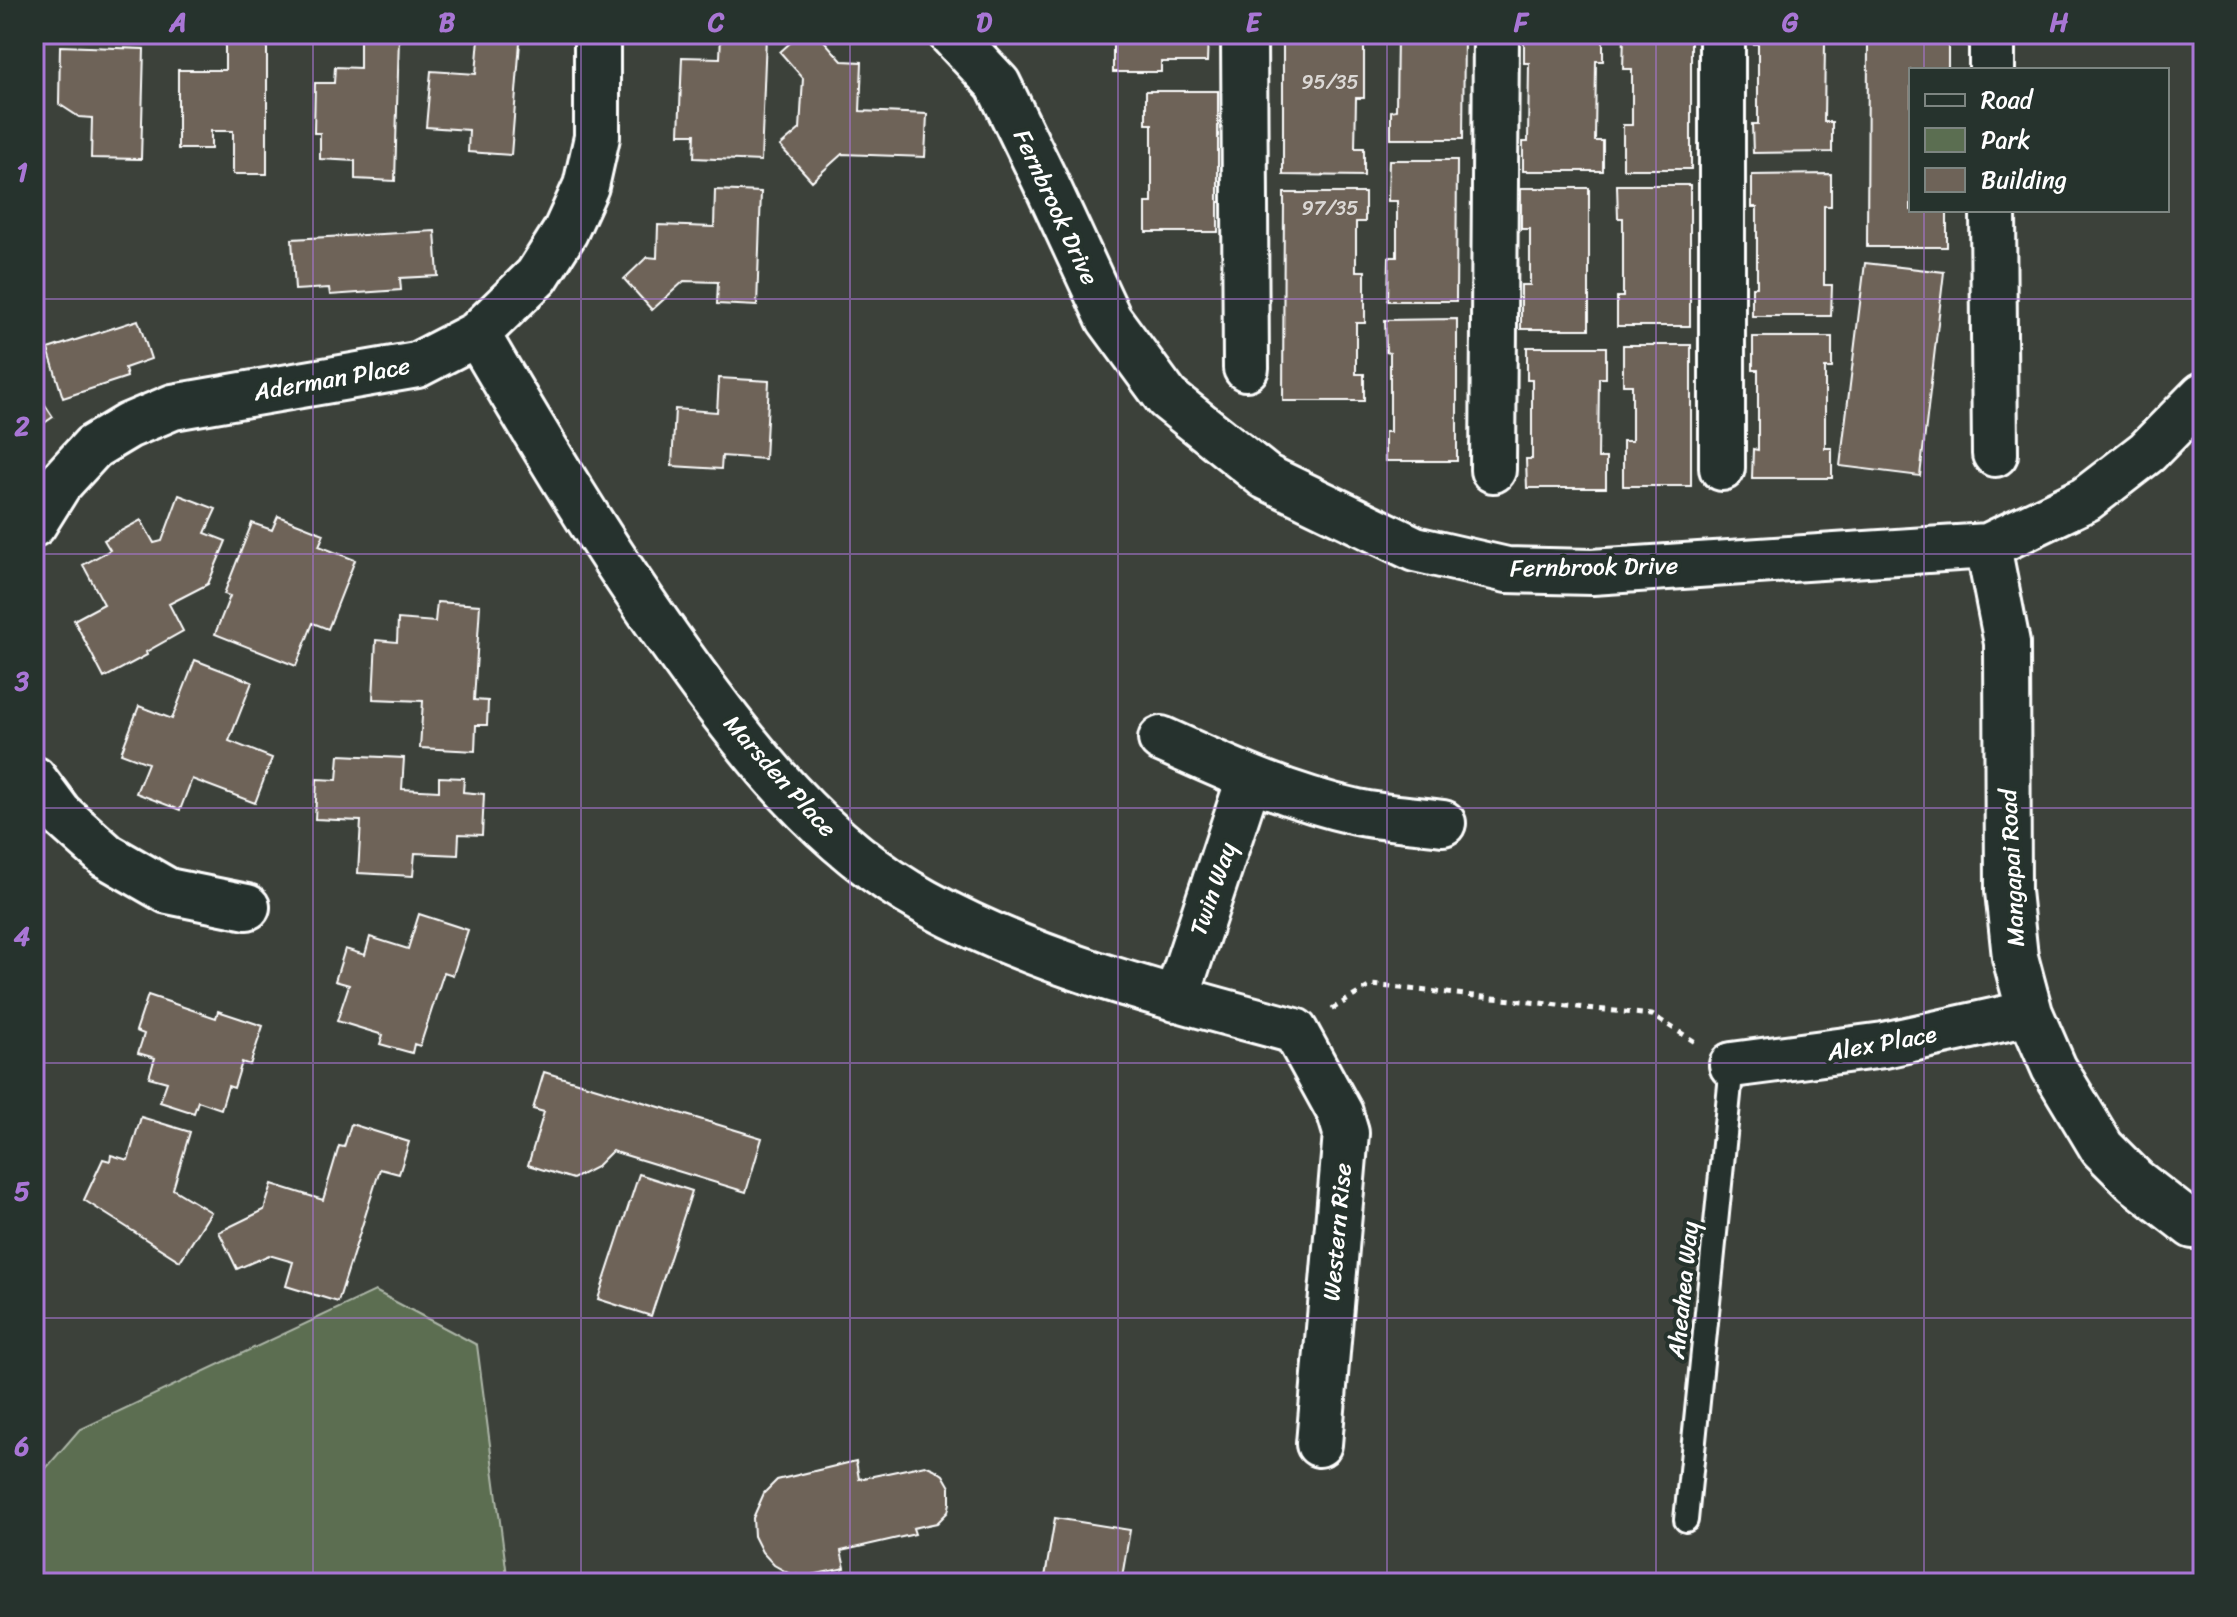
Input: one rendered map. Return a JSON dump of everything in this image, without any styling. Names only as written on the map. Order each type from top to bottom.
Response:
[{"type":"street","name":"Aderman Place","points":[[34,524],[59,484],[93,447],[128,426],[173,407],[417,365],[477,334],[537,276],[565,232],[586,186],[597,137],[597,34]]},
{"type":"street","name":"Fernbrook Drive","points":[[951,34],[998,84],[1109,319],[1167,398],[1266,477],[1415,549],[1507,570],[1592,572],[1988,546],[2086,499],[2199,407]]},
{"type":"street","points":[[1244,34],[1246,368]]},
{"type":"street","points":[[1493,470],[1496,34]]},
{"type":"street","points":[[1722,34],[1722,468]]},
{"type":"street","points":[[1992,34],[1992,68]]},
{"type":"street","points":[[1993,212],[1995,454]]},
{"type":"street","name":"Marsden Place","points":[[477,334],[565,484],[632,588],[716,705],[828,834],[877,872],[922,901],[969,925],[1031,951],[1176,999],[1295,1031]]},
{"type":"street","name":"Mangapai Road","points":[[1988,546],[2007,643],[2008,891],[2015,957],[2030,1013],[2054,1068],[2102,1148],[2135,1181],[2193,1226]]},
{"type":"street","points":[[1161,739],[1249,779],[1361,813],[1443,823]]},
{"type":"street","points":[[34,779],[60,814],[107,856],[168,891],[247,907]]},
{"type":"street","name":"Twin Way","points":[[1176,999],[1249,779]]},
{"type":"street","name":"Alex Place","points":[[1732,1065],[1884,1045],[2030,1013]]},
{"type":"street","name":"Western Rise","points":[[1295,1031],[1340,1113],[1346,1133],[1319,1444]]},
{"type":"lane","name":"Aheahea Way","points":[[1686,1520],[1732,1065]]},
{"type":"path","points":[[1295,1031],[1372,985],[1652,1015],[1732,1065]]},
{"type":"green space","points":[[375,1291],[477,1345],[508,1583],[34,1583],[34,1482],[79,1430]]},
{"type":"building","points":[[721,34],[766,36],[761,161],[694,158],[695,134],[679,134],[682,57],[720,58]]},
{"type":"building","points":[[800,34],[818,34],[842,61],[862,62],[860,111],[927,114],[925,157],[842,154],[812,181],[780,146],[800,129],[803,78],[780,52]]},
{"type":"building","points":[[1113,34],[1208,34],[1207,62],[1161,62],[1161,72],[1113,72]]},
{"type":"building","points":[[1283,34],[1356,34],[1356,45],[1364,45],[1364,98],[1356,98],[1355,148],[1364,148],[1364,176],[1283,175]]},
{"type":"building","points":[[1397,34],[1464,34],[1463,139],[1391,139],[1391,111],[1396,110]]},
{"type":"building","points":[[1524,34],[1603,34],[1603,61],[1596,61],[1595,141],[1603,141],[1603,171],[1523,171],[1523,142],[1528,142],[1529,63],[1524,63]]},
{"type":"building","points":[[1624,34],[1691,34],[1691,169],[1623,169],[1623,125],[1632,125],[1632,69],[1623,69]]},
{"type":"building","points":[[1753,34],[1832,34],[1832,42],[1825,42],[1824,122],[1832,122],[1832,152],[1753,153],[1752,124],[1758,124],[1758,44],[1753,44]]},
{"type":"building","points":[[225,35],[267,35],[267,174],[233,174],[233,131],[211,131],[211,149],[178,149],[178,70],[225,70]]},
{"type":"building","points":[[360,35],[399,36],[395,181],[355,179],[355,161],[320,159],[320,133],[314,133],[315,83],[334,83],[335,67],[360,68]]},
{"type":"building","points":[[479,38],[520,42],[511,155],[468,152],[469,130],[426,127],[431,71],[476,74]]},
{"type":"building","points":[[1868,42],[1948,42],[1948,68],[1909,68],[1909,212],[1947,212],[1947,247],[1867,247]]},
{"type":"building","points":[[60,46],[144,49],[141,159],[91,158],[92,118],[79,117],[59,104]]},
{"type":"building","points":[[1146,91],[1218,91],[1218,232],[1146,232],[1146,203],[1152,203],[1152,124],[1146,124]]},
{"type":"building","points":[[1389,160],[1457,160],[1456,301],[1388,301],[1389,257],[1397,257],[1397,201],[1388,201]]},
{"type":"building","points":[[1831,174],[1831,206],[1824,206],[1824,285],[1832,285],[1831,316],[1752,316],[1752,287],[1757,287],[1757,207],[1752,207],[1752,175]]},
{"type":"building","points":[[1617,185],[1690,185],[1690,326],[1617,326],[1617,297],[1623,297],[1623,218],[1618,218]]},
{"type":"building","points":[[1521,188],[1589,188],[1589,329],[1521,329],[1521,285],[1530,285],[1530,229],[1521,229]]},
{"type":"building","points":[[715,190],[761,192],[757,306],[717,304],[718,282],[684,281],[652,310],[624,279],[647,257],[657,258],[658,225],[714,227]]},
{"type":"building","points":[[1284,193],[1365,193],[1365,222],[1356,222],[1356,271],[1365,271],[1365,323],[1356,323],[1356,374],[1364,374],[1364,401],[1283,401]]},
{"type":"building","points":[[435,231],[438,276],[400,278],[401,290],[330,295],[329,288],[295,290],[292,239]]},
{"type":"building","points":[[1865,263],[1944,272],[1920,476],[1840,466]]},
{"type":"building","points":[[1457,319],[1457,461],[1385,461],[1385,432],[1390,432],[1390,353],[1386,352],[1385,320]]},
{"type":"building","points":[[138,320],[151,359],[125,368],[127,377],[63,398],[48,349]]},
{"type":"building","points":[[1753,337],[1832,337],[1832,368],[1825,368],[1825,448],[1832,448],[1832,478],[1752,478],[1753,449],[1758,450],[1758,370],[1753,370]]},
{"type":"building","points":[[1623,345],[1691,345],[1691,486],[1623,486],[1623,441],[1632,441],[1632,385],[1623,385]]},
{"type":"building","points":[[1527,347],[1606,347],[1606,378],[1599,378],[1598,458],[1606,458],[1606,488],[1527,488],[1526,459],[1532,459],[1532,380],[1527,380]]},
{"type":"building","points":[[719,378],[769,381],[765,459],[722,456],[721,469],[672,466],[675,409],[717,412]]},
{"type":"building","points":[[34,388],[53,417],[34,430]]},
{"type":"building","points":[[179,495],[216,509],[205,533],[226,541],[208,584],[169,604],[183,631],[104,678],[74,620],[104,604],[83,565],[110,550],[104,540],[141,520],[154,543],[162,541]]},
{"type":"building","points":[[278,516],[324,534],[319,546],[355,560],[328,629],[313,623],[296,666],[215,634],[230,596],[224,594],[252,523],[272,530]]},
{"type":"building","points":[[437,602],[480,605],[474,700],[488,701],[487,725],[476,725],[475,751],[420,748],[423,701],[373,699],[376,640],[397,642],[398,619],[435,622]]},
{"type":"building","points":[[195,660],[252,682],[229,741],[272,758],[255,803],[192,779],[180,810],[136,793],[148,763],[121,753],[139,706],[172,719]]},
{"type":"building","points":[[339,755],[404,758],[402,789],[439,791],[439,777],[464,778],[463,792],[484,794],[482,835],[459,834],[458,855],[415,853],[413,876],[358,873],[361,821],[315,819],[317,779],[337,780]]},
{"type":"building","points":[[419,914],[468,930],[453,975],[444,972],[420,1046],[414,1044],[412,1053],[380,1044],[383,1035],[337,1021],[349,985],[335,981],[345,949],[365,955],[370,937],[408,949]]},
{"type":"building","points":[[148,995],[216,1018],[218,1011],[263,1026],[250,1065],[242,1062],[234,1088],[228,1086],[221,1109],[198,1101],[194,1113],[160,1102],[167,1082],[149,1077],[155,1058],[138,1053],[144,1034],[136,1031]]},
{"type":"building","points":[[544,1072],[762,1138],[746,1192],[612,1151],[596,1167],[573,1179],[528,1165],[544,1112],[533,1109]]},
{"type":"building","points":[[141,1117],[190,1132],[173,1189],[211,1212],[180,1261],[84,1200],[103,1159],[110,1161],[111,1155],[128,1160]]},
{"type":"building","points":[[351,1124],[409,1142],[399,1174],[380,1169],[338,1302],[286,1286],[293,1262],[269,1255],[237,1269],[219,1232],[264,1210],[272,1184],[323,1200],[339,1146],[344,1147]]},
{"type":"building","points":[[639,1174],[692,1191],[651,1316],[598,1299]]},
{"type":"building","points":[[856,1461],[859,1479],[925,1465],[934,1469],[943,1475],[950,1487],[948,1512],[937,1523],[913,1528],[915,1534],[841,1551],[845,1568],[807,1576],[790,1574],[774,1565],[762,1552],[754,1536],[753,1518],[764,1493],[777,1480]]},
{"type":"building","points":[[1055,1518],[1130,1530],[1121,1583],[1044,1583]]}]
